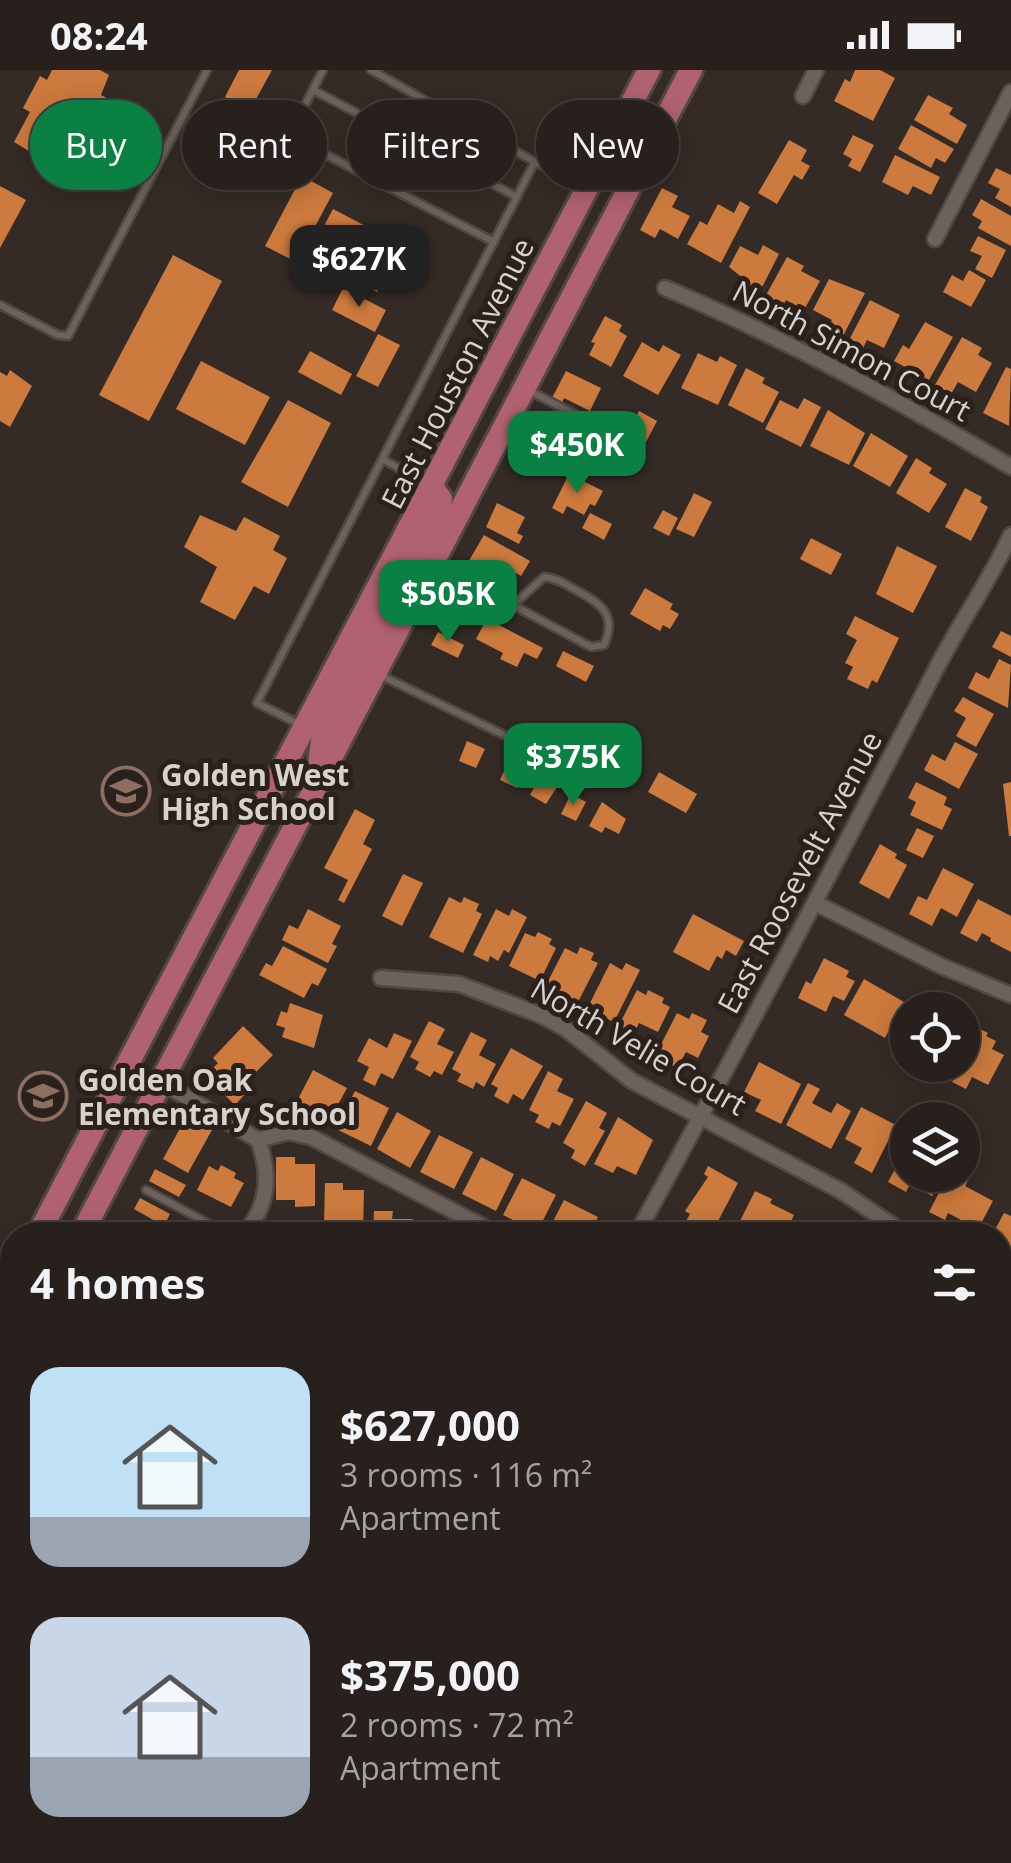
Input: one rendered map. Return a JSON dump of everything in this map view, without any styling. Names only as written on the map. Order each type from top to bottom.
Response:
[{"type":"main road","name":"East Houston Avenue","points":[[634,100],[650,70]]},
{"type":"main road","points":[[88,1222],[691,70]]},
{"type":"main road","name":"East Houston Avenue","points":[[45,1222],[586,190]]},
{"type":"main road","points":[[317,782],[323,732],[436,520],[442,499],[432,487]]},
{"type":"street","points":[[803,96],[816,70]]},
{"type":"street","points":[[934,239],[1011,92]]},
{"type":"street","name":"North Simon Court","points":[[665,288],[751,324],[1011,467]]},
{"type":"street","name":"East Roosevelt Avenue","points":[[643,1222],[956,630],[993,573],[1011,536]]},
{"type":"street","points":[[815,903],[1011,995]]},
{"type":"street","name":"North Velie Court","points":[[380,978],[459,984],[540,1015],[566,1029],[632,1081],[841,1191],[888,1222]]},
{"type":"street","points":[[160,1082],[258,1140],[266,1162],[267,1187],[254,1222]]},
{"type":"street","points":[[258,1140],[288,1132],[311,1137],[475,1222]]},
{"type":"lane","points":[[0,305],[58,335],[68,336],[208,70]]},
{"type":"lane","points":[[323,70],[292,128],[294,138],[494,242]]},
{"type":"lane","points":[[306,728],[258,703],[535,162],[371,70]]},
{"type":"lane","points":[[313,90],[517,197]]},
{"type":"lane","points":[[524,388],[626,442]]},
{"type":"lane","points":[[384,460],[432,487]]},
{"type":"lane","points":[[433,562],[512,606],[590,647],[604,645],[610,631],[606,612],[596,601],[554,578],[544,577],[512,606]]},
{"type":"lane","points":[[374,672],[593,778]]},
{"type":"lane","points":[[146,1190],[206,1222]]},
{"type":"building","points":[[52,70],[100,70],[109,75],[101,95],[110,100],[30,100],[30,112],[23,108],[40,76],[47,80]]},
{"type":"building","points":[[239,70],[272,70],[256,100],[225,97]]},
{"type":"building","points":[[855,70],[880,70],[895,78],[873,121],[834,101],[845,79],[850,82]]},
{"type":"building","points":[[928,95],[953,108],[949,114],[967,125],[957,144],[914,120]]},
{"type":"building","points":[[30,112],[30,152],[14,142]]},
{"type":"building","points":[[911,125],[954,149],[945,163],[936,158],[931,168],[898,149]]},
{"type":"building","points":[[853,135],[874,145],[860,172],[848,166],[852,159],[843,154]]},
{"type":"building","points":[[789,140],[807,150],[801,161],[810,166],[802,180],[794,175],[777,204],[758,193]]},
{"type":"building","points":[[895,155],[940,177],[931,195],[913,186],[908,195],[882,182]]},
{"type":"building","points":[[996,168],[1011,175],[1011,207],[995,198],[1000,189],[988,183]]},
{"type":"building","points":[[0,186],[26,200],[0,248]]},
{"type":"building","points":[[295,190],[333,193],[296,262],[265,246]]},
{"type":"building","points":[[661,190],[678,196],[672,207],[690,216],[678,239],[660,229],[655,238],[640,230]]},
{"type":"building","points":[[981,199],[1011,216],[1011,246],[978,228],[982,221],[972,215]]},
{"type":"building","points":[[740,201],[750,207],[721,263],[687,244],[700,221],[707,225],[718,204],[734,213]]},
{"type":"building","points":[[333,209],[402,245],[377,292],[308,256]]},
{"type":"building","points":[[978,236],[1006,250],[992,278],[975,269],[982,256],[970,251]]},
{"type":"building","points":[[763,245],[779,254],[758,295],[741,286],[744,279],[729,267],[740,246],[758,255]]},
{"type":"building","points":[[173,255],[222,281],[149,421],[99,395]]},
{"type":"building","points":[[787,257],[804,266],[801,271],[820,281],[804,310],[786,300],[783,306],[765,297]]},
{"type":"building","points":[[969,270],[986,280],[971,307],[943,292],[952,275],[963,281]]},
{"type":"building","points":[[829,279],[865,293],[843,336],[827,328],[832,320],[813,310]]},
{"type":"building","points":[[343,288],[386,310],[375,332],[332,310]]},
{"type":"building","points":[[870,300],[900,315],[884,348],[867,340],[863,348],[849,340]]},
{"type":"building","points":[[605,316],[622,325],[619,331],[627,336],[611,367],[589,355],[595,343],[591,342]]},
{"type":"building","points":[[925,322],[953,337],[929,380],[894,361],[903,345],[909,349]]},
{"type":"building","points":[[378,334],[400,345],[378,387],[356,376]]},
{"type":"building","points":[[962,337],[982,348],[978,355],[992,363],[976,392],[958,382],[951,394],[935,385]]},
{"type":"building","points":[[642,342],[659,352],[663,345],[681,355],[658,395],[623,376]]},
{"type":"building","points":[[310,351],[352,374],[341,395],[298,372]]},
{"type":"building","points":[[698,353],[717,362],[720,356],[737,365],[718,405],[681,388]]},
{"type":"building","points":[[201,361],[270,397],[245,445],[176,409]]},
{"type":"building","points":[[1006,367],[1011,369],[1009,426],[983,413]]},
{"type":"building","points":[[746,368],[765,378],[762,383],[779,392],[763,423],[728,405]]},
{"type":"building","points":[[10,370],[32,386],[10,427],[0,421],[0,372],[7,376]]},
{"type":"building","points":[[566,371],[601,388],[590,411],[564,398],[562,403],[552,398]]},
{"type":"building","points":[[804,398],[821,407],[801,447],[765,429],[780,400],[798,409]]},
{"type":"building","points":[[288,400],[331,423],[288,507],[241,482]]},
{"type":"building","points":[[828,410],[865,433],[849,465],[810,446]]},
{"type":"building","points":[[639,411],[657,421],[644,446],[639,444],[632,457],[619,451]]},
{"type":"building","points":[[871,433],[908,456],[890,487],[853,466]]},
{"type":"building","points":[[916,458],[932,468],[929,473],[947,484],[929,513],[896,493]]},
{"type":"building","points":[[569,474],[603,491],[595,506],[590,504],[584,515],[567,506],[563,514],[552,508]]},
{"type":"building","points":[[965,488],[982,497],[980,502],[988,507],[971,541],[945,527]]},
{"type":"building","points":[[694,493],[712,502],[694,537],[676,529]]},
{"type":"building","points":[[497,503],[525,517],[517,533],[523,536],[519,544],[486,527]]},
{"type":"building","points":[[663,510],[678,518],[669,536],[653,528]]},
{"type":"building","points":[[590,513],[612,524],[604,540],[582,528]]},
{"type":"building","points":[[200,515],[236,531],[244,517],[280,536],[273,550],[287,558],[269,594],[254,586],[235,620],[200,602],[217,567],[184,547]]},
{"type":"building","points":[[484,535],[530,561],[521,576],[504,566],[500,573],[492,568],[488,576],[467,564]]},
{"type":"building","points":[[811,538],[842,554],[831,575],[800,559]]},
{"type":"building","points":[[897,546],[937,566],[913,613],[876,594]]},
{"type":"building","points":[[645,588],[673,604],[670,609],[679,614],[670,629],[663,625],[660,631],[630,614]]},
{"type":"building","points":[[488,604],[505,613],[499,625],[543,648],[537,659],[524,653],[517,667],[500,659],[503,653],[476,639],[487,618],[483,615]]},
{"type":"building","points":[[855,616],[899,638],[877,683],[872,680],[868,689],[847,679],[853,667],[845,663],[857,640],[846,634]]},
{"type":"building","points":[[1001,631],[1011,636],[1011,657],[992,647]]},
{"type":"building","points":[[438,632],[464,645],[458,658],[431,645]]},
{"type":"building","points":[[563,651],[594,666],[586,682],[556,666]]},
{"type":"building","points":[[999,659],[1011,665],[1008,708],[968,688],[976,672],[989,679]]},
{"type":"building","points":[[963,697],[994,714],[976,747],[956,736],[966,718],[954,711]]},
{"type":"building","points":[[467,741],[485,749],[476,768],[459,761]]},
{"type":"building","points":[[955,742],[978,754],[959,789],[924,770],[932,754],[945,761]]},
{"type":"building","points":[[508,762],[526,771],[517,788],[500,780]]},
{"type":"building","points":[[659,772],[697,794],[686,813],[648,792]]},
{"type":"building","points":[[540,777],[557,787],[546,804],[530,795]]},
{"type":"building","points":[[916,782],[947,797],[944,805],[952,809],[942,830],[910,815],[916,802],[908,798]]},
{"type":"building","points":[[1011,782],[1011,836],[1009,836],[1003,784]]},
{"type":"building","points":[[571,794],[586,802],[576,821],[561,814]]},
{"type":"building","points":[[602,802],[626,819],[619,834],[605,827],[602,833],[589,826]]},
{"type":"building","points":[[355,809],[375,820],[363,844],[372,849],[344,903],[338,900],[348,880],[324,868]]},
{"type":"building","points":[[917,828],[934,836],[923,858],[906,850]]},
{"type":"building","points":[[880,844],[907,865],[889,899],[859,883]]},
{"type":"building","points":[[943,868],[974,884],[957,917],[941,908],[932,926],[909,914],[918,896],[927,900]]},
{"type":"building","points":[[403,874],[423,883],[402,926],[382,916]]},
{"type":"building","points":[[449,897],[461,903],[464,897],[479,904],[476,911],[482,914],[463,953],[429,937]]},
{"type":"building","points":[[978,899],[1011,916],[1011,952],[982,933],[977,942],[960,933]]},
{"type":"building","points":[[308,909],[341,926],[328,963],[282,940],[289,925],[298,929]]},
{"type":"building","points":[[496,909],[509,916],[512,909],[527,917],[509,953],[504,950],[498,961],[490,956],[488,962],[473,955]]},
{"type":"building","points":[[693,914],[744,941],[736,956],[726,950],[722,959],[717,956],[709,971],[673,952]]},
{"type":"building","points":[[538,932],[552,939],[549,944],[556,948],[540,981],[509,966],[525,933],[535,937]]},
{"type":"building","points":[[283,946],[327,969],[318,986],[312,983],[304,998],[259,975],[266,963],[272,966]]},
{"type":"building","points":[[580,947],[594,953],[591,960],[598,963],[578,1002],[546,985],[565,948],[577,954]]},
{"type":"building","points":[[824,958],[849,971],[846,977],[855,981],[844,1001],[833,996],[826,1012],[798,998],[806,981],[811,984]]},
{"type":"building","points":[[610,963],[622,970],[626,963],[640,970],[614,1022],[587,1009]]},
{"type":"building","points":[[864,979],[890,994],[890,1029],[885,1038],[844,1015]]},
{"type":"building","points":[[637,990],[646,995],[648,990],[664,998],[662,1003],[670,1007],[658,1032],[639,1023],[632,1037],[617,1029]]},
{"type":"building","points":[[290,1003],[323,1015],[314,1048],[282,1037],[285,1028],[276,1025],[281,1011],[287,1013]]},
{"type":"building","points":[[677,1013],[689,1019],[692,1013],[707,1020],[701,1032],[709,1036],[698,1058],[686,1052],[677,1068],[655,1056]]},
{"type":"building","points":[[429,1021],[445,1029],[437,1044],[454,1052],[442,1075],[434,1071],[430,1077],[415,1069],[419,1062],[410,1057]]},
{"type":"building","points":[[243,1026],[273,1055],[243,1085],[249,1090],[235,1105],[205,1076],[218,1063],[213,1058]]},
{"type":"building","points":[[980,1029],[996,1041],[992,1049],[1004,1055],[988,1085],[980,1081]]},
{"type":"building","points":[[471,1032],[487,1040],[479,1055],[496,1064],[484,1087],[476,1082],[473,1089],[457,1081],[461,1074],[452,1069]]},
{"type":"building","points":[[394,1033],[412,1041],[393,1079],[381,1073],[375,1086],[363,1080],[369,1067],[357,1061],[369,1038],[387,1048]]},
{"type":"building","points":[[511,1048],[543,1066],[523,1100],[513,1094],[508,1104],[494,1096],[498,1088],[491,1084]]},
{"type":"building","points":[[759,1062],[801,1084],[781,1124],[755,1111],[761,1100],[744,1092]]},
{"type":"building","points":[[313,1070],[347,1088],[327,1125],[294,1107]]},
{"type":"building","points":[[548,1071],[563,1079],[557,1091],[574,1099],[560,1126],[552,1122],[549,1129],[535,1122],[539,1115],[529,1110]]},
{"type":"building","points":[[808,1083],[820,1089],[812,1103],[831,1113],[837,1103],[851,1111],[831,1149],[786,1125]]},
{"type":"building","points":[[355,1091],[389,1108],[371,1146],[336,1129]]},
{"type":"building","points":[[586,1101],[607,1113],[599,1128],[605,1131],[585,1166],[571,1158],[575,1150],[563,1143]]},
{"type":"building","points":[[861,1107],[890,1122],[890,1137],[872,1173],[854,1163],[862,1148],[845,1139]]},
{"type":"building","points":[[397,1112],[431,1131],[410,1168],[377,1149]]},
{"type":"building","points":[[187,1116],[212,1130],[188,1173],[163,1159]]},
{"type":"building","points":[[618,1117],[653,1140],[636,1175],[617,1166],[613,1173],[594,1164]]},
{"type":"building","points":[[439,1135],[473,1152],[454,1189],[420,1172]]},
{"type":"building","points":[[276,1157],[295,1157],[295,1164],[315,1164],[315,1206],[295,1207],[295,1200],[276,1200]]},
{"type":"building","points":[[481,1157],[514,1174],[496,1211],[462,1194]]},
{"type":"building","points":[[221,1165],[244,1183],[231,1207],[197,1190],[209,1166],[218,1171]]},
{"type":"building","points":[[708,1166],[738,1183],[718,1222],[686,1222],[690,1214],[685,1211],[708,1177],[704,1174]]},
{"type":"building","points":[[155,1169],[186,1185],[179,1197],[149,1181]]},
{"type":"building","points":[[522,1178],[556,1195],[542,1222],[517,1222],[503,1215]]},
{"type":"building","points":[[325,1183],[343,1183],[343,1190],[364,1190],[363,1222],[324,1222]]},
{"type":"building","points":[[755,1191],[794,1215],[790,1222],[740,1222]]},
{"type":"building","points":[[939,1192],[976,1192],[993,1201],[982,1222],[965,1222],[948,1213],[945,1220],[929,1212]]},
{"type":"building","points":[[140,1198],[170,1214],[166,1222],[157,1222],[134,1209]]},
{"type":"building","points":[[564,1200],[598,1217],[596,1222],[553,1222]]},
{"type":"building","points":[[374,1211],[393,1211],[392,1219],[413,1219],[413,1222],[374,1222]]},
{"type":"building","points":[[1004,1213],[1011,1216],[1011,1222],[999,1222]]},
{"type":"place","name":"Golden West High School","points":[[126,791]]},
{"type":"place","name":"Golden Oak Elementary School","points":[[43,1096]]}]
